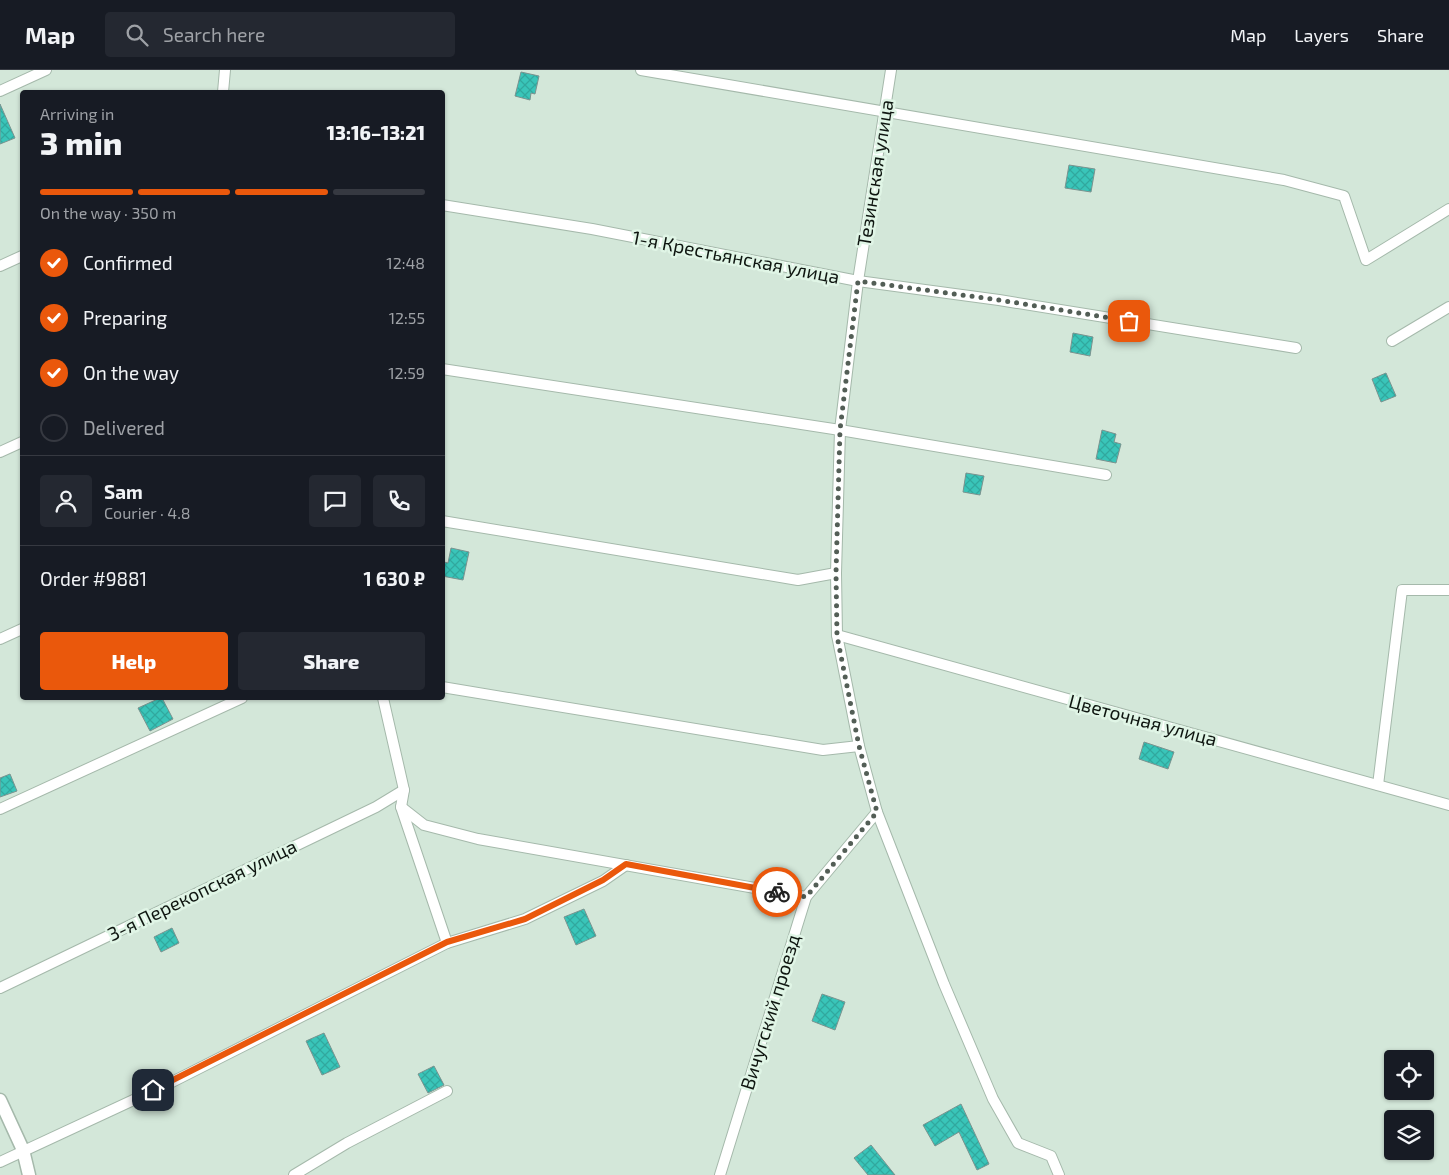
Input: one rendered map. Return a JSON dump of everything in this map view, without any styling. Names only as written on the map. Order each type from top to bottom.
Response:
[{"type":"street","points":[[0,91],[46,70]]},
{"type":"street","points":[[223,90],[226,70]]},
{"type":"street","points":[[641,70],[1284,180],[1344,196],[1366,260],[1449,208]]},
{"type":"street","name":"Тезинская улица","points":[[891,70],[858,281],[840,430],[836,573],[837,636],[859,746],[877,812],[944,984],[993,1099],[1018,1143],[1051,1156],[1059,1175]]},
{"type":"street","name":"1-я Крестьянская улица","points":[[445,205],[592,229],[858,281],[999,300],[1296,348]]},
{"type":"street","points":[[0,266],[20,257]]},
{"type":"street","points":[[1392,341],[1449,307]]},
{"type":"street","points":[[445,369],[840,430],[1106,475]]},
{"type":"street","points":[[0,452],[20,443]]},
{"type":"street","points":[[445,521],[798,580],[836,573]]},
{"type":"street","points":[[1378,785],[1402,590],[1449,590]]},
{"type":"street","points":[[0,639],[20,629]]},
{"type":"street","name":"Цветочная улица","points":[[837,636],[1449,805]]},
{"type":"street","points":[[445,687],[823,750],[859,746]]},
{"type":"street","points":[[0,809],[238,700]]},
{"type":"street","points":[[383,700],[404,790],[401,807],[447,942]]},
{"type":"street","name":"3-я Перекопская улица","points":[[0,988],[376,807],[404,790]]},
{"type":"street","points":[[401,807],[424,825],[478,839],[806,897]]},
{"type":"street","name":"Вичугский проезд","points":[[720,1175],[806,897],[877,812]]},
{"type":"street","points":[[0,1162],[170,1083],[447,942],[525,919],[603,880],[626,864]]},
{"type":"street","points":[[294,1175],[346,1143],[447,1091]]},
{"type":"street","points":[[0,1100],[23,1150],[29,1175]]},
{"type":"building","points":[[521,72],[539,76],[535,94],[531,93],[530,100],[515,96]]},
{"type":"building","points":[[0,104],[15,138],[0,144]]},
{"type":"building","points":[[1069,165],[1095,169],[1091,192],[1065,188]]},
{"type":"building","points":[[1073,333],[1093,337],[1090,356],[1070,352]]},
{"type":"building","points":[[1386,373],[1396,396],[1381,402],[1372,379]]},
{"type":"building","points":[[1102,430],[1116,434],[1114,442],[1121,444],[1116,463],[1096,459]]},
{"type":"building","points":[[966,473],[984,476],[980,495],[963,492]]},
{"type":"building","points":[[451,548],[469,552],[463,580],[445,577],[445,562],[448,563]]},
{"type":"building","points":[[156,700],[163,700],[173,719],[150,731],[138,708]]},
{"type":"building","points":[[1144,742],[1174,752],[1168,769],[1139,759]]},
{"type":"building","points":[[10,774],[17,791],[0,797],[0,778]]},
{"type":"building","points":[[584,909],[596,936],[576,945],[564,917]]},
{"type":"building","points":[[172,928],[179,943],[161,952],[154,937]]},
{"type":"building","points":[[822,994],[845,1002],[835,1030],[812,1021]]},
{"type":"building","points":[[324,1033],[340,1067],[322,1075],[306,1041]]},
{"type":"building","points":[[434,1066],[444,1085],[428,1093],[418,1074]]},
{"type":"building","points":[[961,1104],[989,1164],[977,1170],[959,1132],[935,1146],[923,1125]]},
{"type":"building","points":[[871,1145],[895,1175],[868,1175],[854,1158]]},
{"type":"way so far","points":[[777,892],[806,897],[877,812],[859,746],[837,636],[836,573],[840,430],[858,281],[999,300],[1129,321]]},
{"type":"route","points":[[153,1090],[447,942],[525,919],[603,880],[626,864],[777,892]]}]
